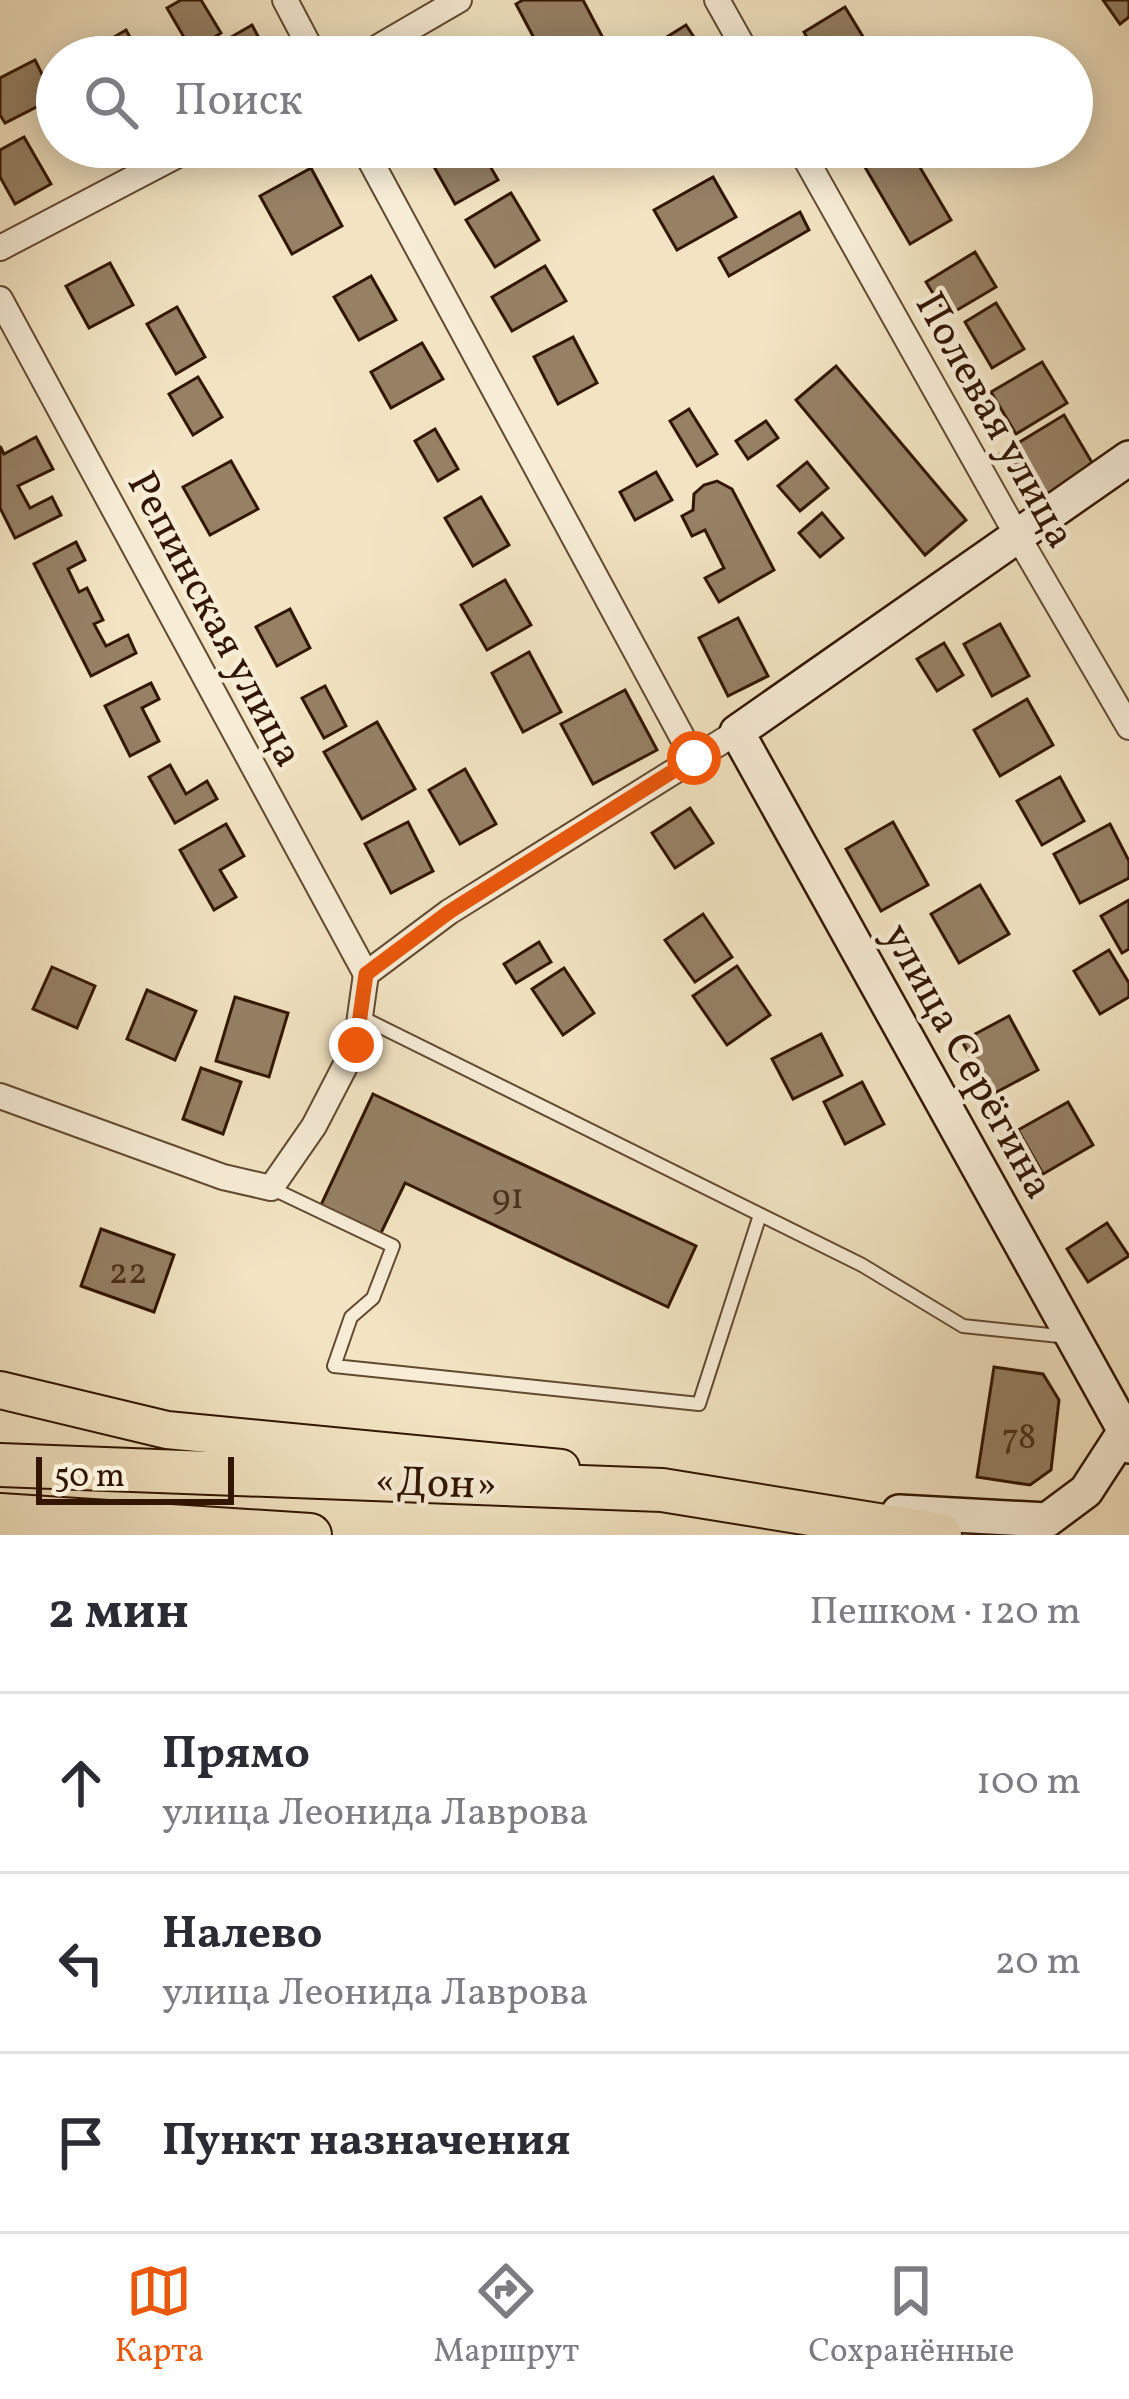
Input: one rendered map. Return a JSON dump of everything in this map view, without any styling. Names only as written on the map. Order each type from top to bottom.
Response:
[{"type":"highway","name":"«Дон»","points":[[0,1465],[662,1490],[940,1535]]},
{"type":"highway","points":[[0,1515],[310,1535]]},
{"type":"main road","points":[[0,1390],[167,1430],[631,1475],[662,1490]]},
{"type":"street","points":[[285,0],[304,36]]},
{"type":"street","points":[[398,36],[459,0]]},
{"type":"street","points":[[717,0],[737,36]]},
{"type":"street","points":[[0,248],[153,168]]},
{"type":"street","points":[[375,168],[694,758]]},
{"type":"street","name":"Полевая улица","points":[[811,168],[1129,727]]},
{"type":"street","name":"Репинская улица","points":[[0,298],[366,974]]},
{"type":"street","points":[[0,1096],[223,1177],[271,1188],[314,1126],[356,1045],[366,974],[449,912],[737,732],[1129,458]]},
{"type":"street","name":"улица Серёгина","points":[[737,732],[1127,1435]]},
{"type":"street","points":[[777,1509],[1047,1520],[1086,1491],[1127,1435]]},
{"type":"lane","points":[[360,1017],[862,1265],[963,1326],[1073,1338]]},
{"type":"lane","points":[[271,1188],[393,1246],[373,1298],[351,1317],[334,1366],[699,1404],[760,1214]]},
{"type":"building","points":[[181,0],[201,0],[221,33],[183,36],[167,8]]},
{"type":"building","points":[[583,0],[602,36],[533,36],[516,4]]},
{"type":"building","points":[[1103,0],[1129,0],[1129,17],[1120,24]]},
{"type":"building","points":[[845,7],[863,36],[806,36],[804,32]]},
{"type":"building","points":[[252,25],[258,36],[233,36]]},
{"type":"building","points":[[686,25],[693,36],[668,36]]},
{"type":"building","points":[[35,60],[36,107],[5,123],[0,115],[0,78]]},
{"type":"building","points":[[24,137],[36,158],[36,168],[42,168],[51,184],[15,204],[0,177],[0,150]]},
{"type":"building","points":[[311,168],[342,226],[292,254],[260,196]]},
{"type":"building","points":[[435,168],[491,168],[498,180],[455,204]]},
{"type":"building","points":[[866,168],[920,168],[951,220],[910,244]]},
{"type":"building","points":[[713,177],[736,217],[677,250],[654,210]]},
{"type":"building","points":[[511,193],[539,240],[495,267],[466,220]]},
{"type":"building","points":[[800,212],[809,230],[729,276],[719,258]]},
{"type":"building","points":[[975,252],[996,287],[947,316],[926,282]]},
{"type":"building","points":[[110,263],[133,305],[89,328],[66,286]]},
{"type":"building","points":[[545,266],[566,301],[512,331],[492,297]]},
{"type":"building","points":[[371,276],[396,320],[359,340],[334,297]]},
{"type":"building","points":[[996,303],[1024,349],[992,368],[965,322]]},
{"type":"building","points":[[177,307],[205,357],[176,374],[147,324]]},
{"type":"building","points":[[573,337],[597,383],[558,404],[534,357]]},
{"type":"building","points":[[422,343],[443,379],[391,408],[371,372]]},
{"type":"building","points":[[1042,362],[1067,403],[1016,434],[991,392]]},
{"type":"building","points":[[836,366],[966,520],[925,555],[796,400]]},
{"type":"building","points":[[198,377],[222,417],[193,435],[169,394]]},
{"type":"building","points":[[689,409],[717,454],[697,466],[670,421]]},
{"type":"building","points":[[1064,415],[1094,466],[1030,505],[1000,454]]},
{"type":"building","points":[[766,421],[778,438],[748,459],[736,441]]},
{"type":"building","points":[[435,429],[458,469],[438,481],[415,441]]},
{"type":"building","points":[[36,437],[53,469],[18,486],[30,508],[52,497],[61,515],[15,538],[0,508],[0,446],[4,454]]},
{"type":"building","points":[[231,461],[258,509],[210,535],[183,487]]},
{"type":"building","points":[[807,462],[828,488],[800,511],[778,486]]},
{"type":"building","points":[[656,472],[672,500],[635,520],[620,492]]},
{"type":"building","points":[[717,481],[732,489],[774,570],[719,602],[705,578],[724,568],[705,530],[692,536],[682,516],[693,510],[694,494]]},
{"type":"building","points":[[481,497],[509,545],[473,566],[445,518]]},
{"type":"building","points":[[822,513],[843,538],[820,557],[799,533]]},
{"type":"building","points":[[76,542],[85,560],[68,569],[79,592],[87,588],[103,620],[94,624],[106,646],[128,635],[136,653],[91,676],[34,564]]},
{"type":"building","points":[[505,580],[531,625],[487,650],[461,605]]},
{"type":"building","points":[[290,609],[310,648],[277,666],[256,627]]},
{"type":"building","points":[[738,618],[768,676],[728,696],[699,638]]},
{"type":"building","points":[[1000,624],[1029,676],[992,696],[964,644]]},
{"type":"building","points":[[944,643],[963,675],[937,691],[917,659]]},
{"type":"building","points":[[529,652],[561,712],[523,732],[492,673]]},
{"type":"building","points":[[151,683],[159,699],[142,708],[159,741],[130,756],[105,706]]},
{"type":"building","points":[[325,686],[346,726],[324,738],[302,698]]},
{"type":"building","points":[[625,690],[657,750],[593,784],[561,724]]},
{"type":"building","points":[[1027,699],[1053,745],[1000,776],[974,730]]},
{"type":"building","points":[[377,722],[415,789],[362,819],[324,752]]},
{"type":"building","points":[[170,765],[186,794],[207,781],[217,799],[175,823],[149,777]]},
{"type":"building","points":[[465,769],[496,824],[460,844],[429,790]]},
{"type":"building","points":[[1060,777],[1084,821],[1042,845],[1017,801]]},
{"type":"building","points":[[690,808],[713,843],[675,868],[652,833]]},
{"type":"building","points":[[408,822],[433,871],[391,893],[365,844]]},
{"type":"building","points":[[893,822],[928,885],[881,911],[846,849]]},
{"type":"building","points":[[226,824],[244,856],[220,870],[236,897],[214,910],[180,850]]},
{"type":"building","points":[[1110,824],[1129,861],[1129,878],[1080,903],[1054,854]]},
{"type":"building","points":[[980,885],[1009,934],[959,963],[931,914]]},
{"type":"building","points":[[1129,900],[1129,949],[1122,953],[1101,916]]},
{"type":"building","points":[[703,914],[732,957],[695,982],[665,940]]},
{"type":"building","points":[[539,942],[551,962],[516,983],[504,964]]},
{"type":"building","points":[[1109,950],[1129,983],[1129,997],[1100,1014],[1074,971]]},
{"type":"building","points":[[737,966],[770,1015],[727,1045],[693,996]]},
{"type":"building","points":[[52,967],[95,986],[77,1028],[33,1009]]},
{"type":"building","points":[[564,968],[594,1013],[563,1035],[532,989]]},
{"type":"building","points":[[147,990],[196,1011],[175,1060],[127,1039]]},
{"type":"building","points":[[235,997],[288,1013],[269,1077],[216,1061]]},
{"type":"building","points":[[1009,1016],[1038,1070],[991,1095],[962,1041]]},
{"type":"building","points":[[821,1034],[842,1075],[793,1099],[772,1059]]},
{"type":"building","points":[[201,1068],[241,1082],[223,1134],[183,1119]]},
{"type":"building","points":[[862,1082],[884,1124],[845,1144],[824,1102]]},
{"type":"building","points":[[373,1094],[696,1246],[668,1307],[405,1183],[380,1235],[320,1207]]},
{"type":"building","points":[[1068,1102],[1093,1145],[1043,1174],[1018,1130]]},
{"type":"building","points":[[1107,1223],[1129,1256],[1088,1282],[1067,1249]]},
{"type":"building","points":[[101,1229],[174,1255],[154,1312],[81,1286]]},
{"type":"building","points":[[994,1367],[1043,1374],[1059,1400],[1051,1470],[1030,1485],[977,1477]]},
{"type":"route","points":[[356,1045],[366,974],[449,912],[694,758]]}]
